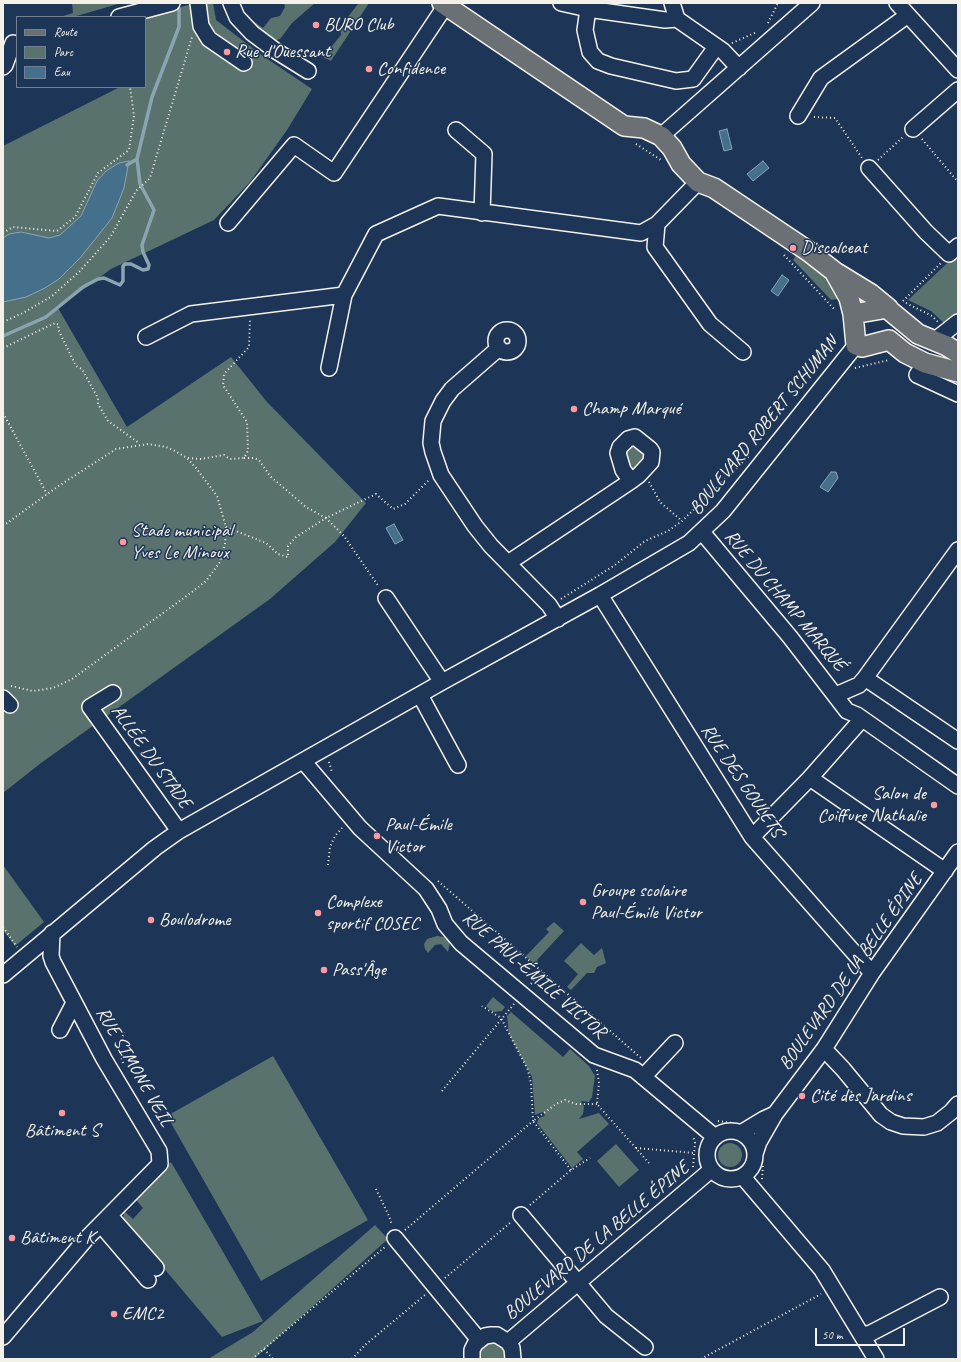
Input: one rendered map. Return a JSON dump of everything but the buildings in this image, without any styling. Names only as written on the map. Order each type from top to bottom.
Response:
[{"type":"main road","points":[[444,4],[624,126],[644,128],[661,136],[672,148],[681,164],[698,182],[714,188],[808,251],[835,272],[893,307],[918,334],[958,353]]},
{"type":"main road","points":[[835,272],[849,298],[845,313],[856,344],[862,347],[889,340]]},
{"type":"main road","points":[[845,313],[893,307]]},
{"type":"main road","points":[[889,340],[893,307]]},
{"type":"main road","points":[[889,340],[905,353],[925,362],[958,372]]},
{"type":"street","points":[[231,3],[237,17],[252,33],[276,51],[308,71]]},
{"type":"street","points":[[561,3],[588,9],[665,20],[677,19]]},
{"type":"street","points":[[672,3],[677,19],[720,49],[739,68]]},
{"type":"street","points":[[661,136],[812,3]]},
{"type":"street","points":[[897,3],[958,70]]},
{"type":"street","points":[[122,16],[164,4]]},
{"type":"street","points":[[228,223],[294,145],[334,173],[444,4]]},
{"type":"street","points":[[198,9],[201,26],[209,39],[244,63]]},
{"type":"street","points":[[588,9],[585,30],[590,52],[598,61],[611,66],[676,81],[693,79],[720,49]]},
{"type":"street","points":[[798,116],[821,78],[908,15]]},
{"type":"street","points":[[3,67],[5,65],[11,43]]},
{"type":"street","points":[[913,129],[958,90]]},
{"type":"street","points":[[456,130],[484,154],[482,213]]},
{"type":"street","points":[[869,168],[926,232],[954,250]]},
{"type":"street","points":[[329,368],[344,295],[376,234],[438,206],[640,233],[657,224],[698,182]]},
{"type":"street","points":[[657,224],[655,247],[710,324],[743,352]]},
{"type":"street","points":[[146,336],[191,314],[344,295]]},
{"type":"street","points":[[934,341],[958,322]]},
{"type":"street","name":"BOULEVARD ROBERT SCHUMAN","points":[[3,975],[155,848],[179,831],[304,762],[442,682],[600,595],[668,556],[702,532],[722,511],[856,344]]},
{"type":"street","points":[[499,348],[452,390],[437,410],[433,421],[431,443],[436,464],[441,475],[475,526],[508,563],[549,605],[558,619]]},
{"type":"street","points":[[925,362],[917,375],[958,394]]},
{"type":"street","points":[[508,563],[635,478]]},
{"type":"street","name":"RUE DU CHAMP MARQUÉ","points":[[702,532],[843,693],[847,711],[859,717],[958,786]]},
{"type":"street","points":[[843,693],[859,685],[866,678],[958,550]]},
{"type":"street","name":"RUE DES GOULETS","points":[[600,595],[752,837],[872,973]]},
{"type":"street","points":[[386,598],[442,682]]},
{"type":"street","name":"RUE DU CHAMP MARQUÉ","points":[[866,678],[958,741]]},
{"type":"street","name":"ALLÉE DU STADE","points":[[113,693],[90,707],[179,831]]},
{"type":"street","points":[[420,695],[458,765]]},
{"type":"street","points":[[752,837],[810,778],[859,717]]},
{"type":"street","name":"RUE PAUL-ÉMILE VICTOR","points":[[304,762],[352,818],[426,889],[439,909],[445,924],[461,943],[594,1055],[635,1070],[648,1072],[695,1120],[715,1137]]},
{"type":"street","points":[[810,778],[945,871]]},
{"type":"street","name":"BOULEVARD DE LA BELLE ÉPINE","points":[[759,1159],[759,1142],[771,1124],[775,1114],[824,1049],[872,973],[958,852]]},
{"type":"street","name":"RUE SIMONE VEIL","points":[[3,1337],[86,1239],[160,1164],[159,1151],[104,1059],[51,956],[52,933]]},
{"type":"street","points":[[60,1030],[74,1003]]},
{"type":"street","points":[[648,1072],[674,1042]]},
{"type":"street","points":[[824,1049],[843,1068],[881,1115],[891,1122],[913,1128],[924,1127],[937,1123],[951,1112],[958,1104]]},
{"type":"street","name":"BOULEVARD DE LA BELLE ÉPINE","points":[[746,1130],[775,1114]]},
{"type":"street","points":[[746,1130],[748,1138],[759,1159],[742,1177],[729,1180],[722,1178],[711,1170],[706,1157],[707,1149],[715,1137],[728,1131],[746,1130]]},
{"type":"street","name":"BOULEVARD DE LA BELLE ÉPINE","points":[[508,1342],[711,1170]]},
{"type":"street","points":[[742,1177],[822,1270],[876,1359]]},
{"type":"street","points":[[521,1215],[606,1316],[644,1347]]},
{"type":"street","points":[[109,1217],[152,1274]]},
{"type":"street","points":[[395,1238],[479,1340]]},
{"type":"street","points":[[862,1335],[870,1333],[940,1297]]},
{"type":"street","points":[[472,1359],[472,1350],[479,1340],[485,1336],[497,1335],[508,1342],[512,1348],[513,1359]]},
{"type":"path","points":[[766,25],[778,3]]},
{"type":"path","points":[[3,322],[41,304],[79,272],[111,236],[136,191],[146,183],[155,164],[198,9]]},
{"type":"path","points":[[720,49],[733,41],[754,34],[762,29]]},
{"type":"path","points":[[3,233],[13,227],[58,231],[75,217],[98,174],[129,150],[134,116],[130,88]]},
{"type":"path","points":[[798,116],[835,118],[869,168],[913,129],[958,182]]},
{"type":"path","points":[[630,139],[664,163]]},
{"type":"path","points":[[893,307],[954,250]]},
{"type":"path","points":[[782,252],[845,313]]},
{"type":"path","points":[[244,458],[248,451],[247,422],[223,385],[224,374],[249,347],[251,329],[248,306]]},
{"type":"path","points":[[3,348],[55,323],[59,325],[58,330],[76,366],[82,368],[98,398],[98,404],[108,421],[139,444]]},
{"type":"path","points":[[3,413],[47,494]]},
{"type":"path","points":[[3,526],[47,494],[116,449],[139,444],[156,444],[166,447],[187,458],[204,476],[217,496],[226,527],[225,544],[220,562],[206,581],[72,679],[53,688],[7,696]]},
{"type":"path","points":[[549,605],[615,565],[646,541],[668,531],[682,521],[753,451]]},
{"type":"path","points":[[187,458],[201,459],[224,455],[230,459],[254,458],[259,460],[270,476],[306,507],[326,518],[344,536],[386,598]]},
{"type":"path","points":[[226,527],[266,543],[278,554],[288,557],[288,546],[296,537],[326,518],[376,494],[393,508],[405,504],[425,482],[441,475]]},
{"type":"path","points":[[635,478],[647,479],[660,502],[682,521]]},
{"type":"path","points":[[332,745],[336,751],[328,760],[329,768],[332,774]]},
{"type":"path","points":[[328,865],[330,847],[335,836],[352,818]]},
{"type":"path","points":[[438,881],[542,972],[648,1072]]},
{"type":"path","points":[[3,927],[21,951]]},
{"type":"path","points":[[442,1091],[501,1018],[542,972]]},
{"type":"path","points":[[482,1006],[501,1018],[530,1076],[533,1121],[571,1170]]},
{"type":"path","points":[[594,1055],[594,1065],[599,1075],[597,1104],[648,1163]]},
{"type":"path","points":[[252,1359],[533,1121],[556,1104],[565,1100],[576,1104],[597,1104]]},
{"type":"path","points":[[692,1170],[695,1143],[690,1126],[695,1120]]},
{"type":"path","points":[[714,1121],[736,1124],[747,1121],[746,1130]]},
{"type":"path","points":[[636,1148],[694,1153]]},
{"type":"path","points":[[352,1359],[365,1345],[521,1215],[571,1170],[590,1158]]},
{"type":"path","points":[[759,1159],[762,1184]]},
{"type":"path","points":[[376,1189],[389,1216],[395,1238]]},
{"type":"path","points":[[701,1359],[833,1287]]},
{"type":"path","points":[[264,1349],[273,1359]]},
{"type":"green space","points":[[72,3],[118,3],[76,16],[63,16],[73,13]]},
{"type":"green space","points":[[196,3],[213,3],[216,20],[263,56],[312,89],[287,130],[250,182],[214,220],[111,269],[58,308],[127,427],[231,357],[267,402],[366,503],[335,542],[270,599],[41,763],[3,793],[3,146],[118,88],[146,88],[146,16]]},
{"type":"green space","points":[[284,3],[315,3],[292,23],[280,39],[270,42],[245,20],[246,16],[263,28],[271,18],[280,16],[285,7]]},
{"type":"green space","points":[[357,3],[369,3],[331,61],[323,57],[341,35],[340,27],[358,4]]},
{"type":"green space","points":[[958,253],[958,314],[945,324],[931,311],[908,300]]},
{"type":"green space","points":[[797,254],[827,276],[843,298],[831,300],[793,260]]},
{"type":"green space","points":[[633,442],[649,454],[633,470],[631,470],[624,452]]},
{"type":"green space","points":[[3,865],[44,922],[15,946],[3,930]]},
{"type":"green space","points":[[554,922],[564,931],[537,960],[539,963],[536,966],[526,956],[549,932],[546,929]]},
{"type":"green space","points":[[437,936],[444,937],[450,942],[448,952],[441,944],[435,945],[428,953],[425,949],[424,944],[427,939]]},
{"type":"green space","points":[[581,943],[594,955],[602,948],[606,963],[597,967],[594,973],[587,973],[571,990],[567,987],[578,974],[564,961]]},
{"type":"green space","points":[[493,997],[505,1007],[502,1011],[493,1012],[486,1006]]},
{"type":"green space","points":[[511,1012],[563,1057],[570,1049],[589,1066],[595,1076],[592,1097],[589,1102],[581,1101],[584,1107],[583,1114],[579,1119],[599,1113],[609,1124],[577,1152],[583,1159],[572,1168],[537,1123],[539,1118],[545,1116],[543,1112],[535,1115],[532,1077],[509,1034],[507,1016]]},
{"type":"green space","points":[[273,1056],[368,1220],[261,1281],[167,1116]]},
{"type":"green space","points":[[730,1143],[738,1147],[742,1155],[738,1163],[730,1167],[722,1163],[718,1155],[722,1147]]},
{"type":"green space","points":[[616,1144],[639,1170],[619,1187],[597,1161]]},
{"type":"green space","points":[[171,1162],[263,1321],[222,1337],[123,1220],[124,1211],[133,1219],[143,1208],[136,1200]]},
{"type":"green space","points":[[375,1225],[388,1239],[254,1359],[208,1359],[253,1332]]},
{"type":"green space","points":[[492,1340],[506,1348],[508,1359],[476,1359],[476,1352]]},
{"type":"water","points":[[727,129],[732,149],[724,151],[719,131]]},
{"type":"water","points":[[129,161],[124,188],[112,218],[80,258],[59,279],[45,288],[26,297],[3,302],[3,238],[9,234],[21,232],[49,238],[60,235],[81,216],[97,181],[106,171],[119,163]]},
{"type":"water","points":[[763,161],[769,168],[753,181],[747,174]]},
{"type":"water","points":[[782,275],[789,280],[778,296],[771,291]]},
{"type":"water","points":[[831,472],[836,472],[838,478],[828,492],[820,487]]},
{"type":"water","points":[[394,524],[403,540],[395,544],[386,528]]},
{"type":"waterway","points":[[127,165],[137,159],[152,97],[179,27],[179,9]]},
{"type":"waterway","points":[[3,336],[46,317],[83,287],[98,279],[104,278],[120,285],[123,281],[123,266],[125,264],[131,264],[143,270],[148,269],[149,265],[143,252],[142,245],[154,210],[140,184],[137,159]]},
{"type":"place","name":"BURO Club","points":[[316,25]]},
{"type":"place","name":"Rue d'Ouessant","points":[[227,52]]},
{"type":"place","name":"Confidence","points":[[369,69]]},
{"type":"place","name":"Discalceat","points":[[793,248]]},
{"type":"place","name":"Champ Marqué","points":[[574,409]]},
{"type":"place","name":"Stade municipal Yves Le Minoux","points":[[123,542]]},
{"type":"place","name":"Salon de Coiffure Nathalie","points":[[934,805]]},
{"type":"place","name":"Paul-Émile Victor","points":[[377,836]]},
{"type":"place","name":"Groupe scolaire Paul-Émile Victor","points":[[583,902]]},
{"type":"place","name":"Complexe sportif COSEC","points":[[318,913]]},
{"type":"place","name":"Boulodrome","points":[[151,920]]},
{"type":"place","name":"Pass'Âge","points":[[324,970]]},
{"type":"place","name":"Cité des Jardins","points":[[802,1096]]},
{"type":"place","name":"Bâtiment S","points":[[62,1113]]},
{"type":"place","name":"Bâtiment K","points":[[12,1238]]},
{"type":"place","name":"EMC2","points":[[114,1314]]}]
